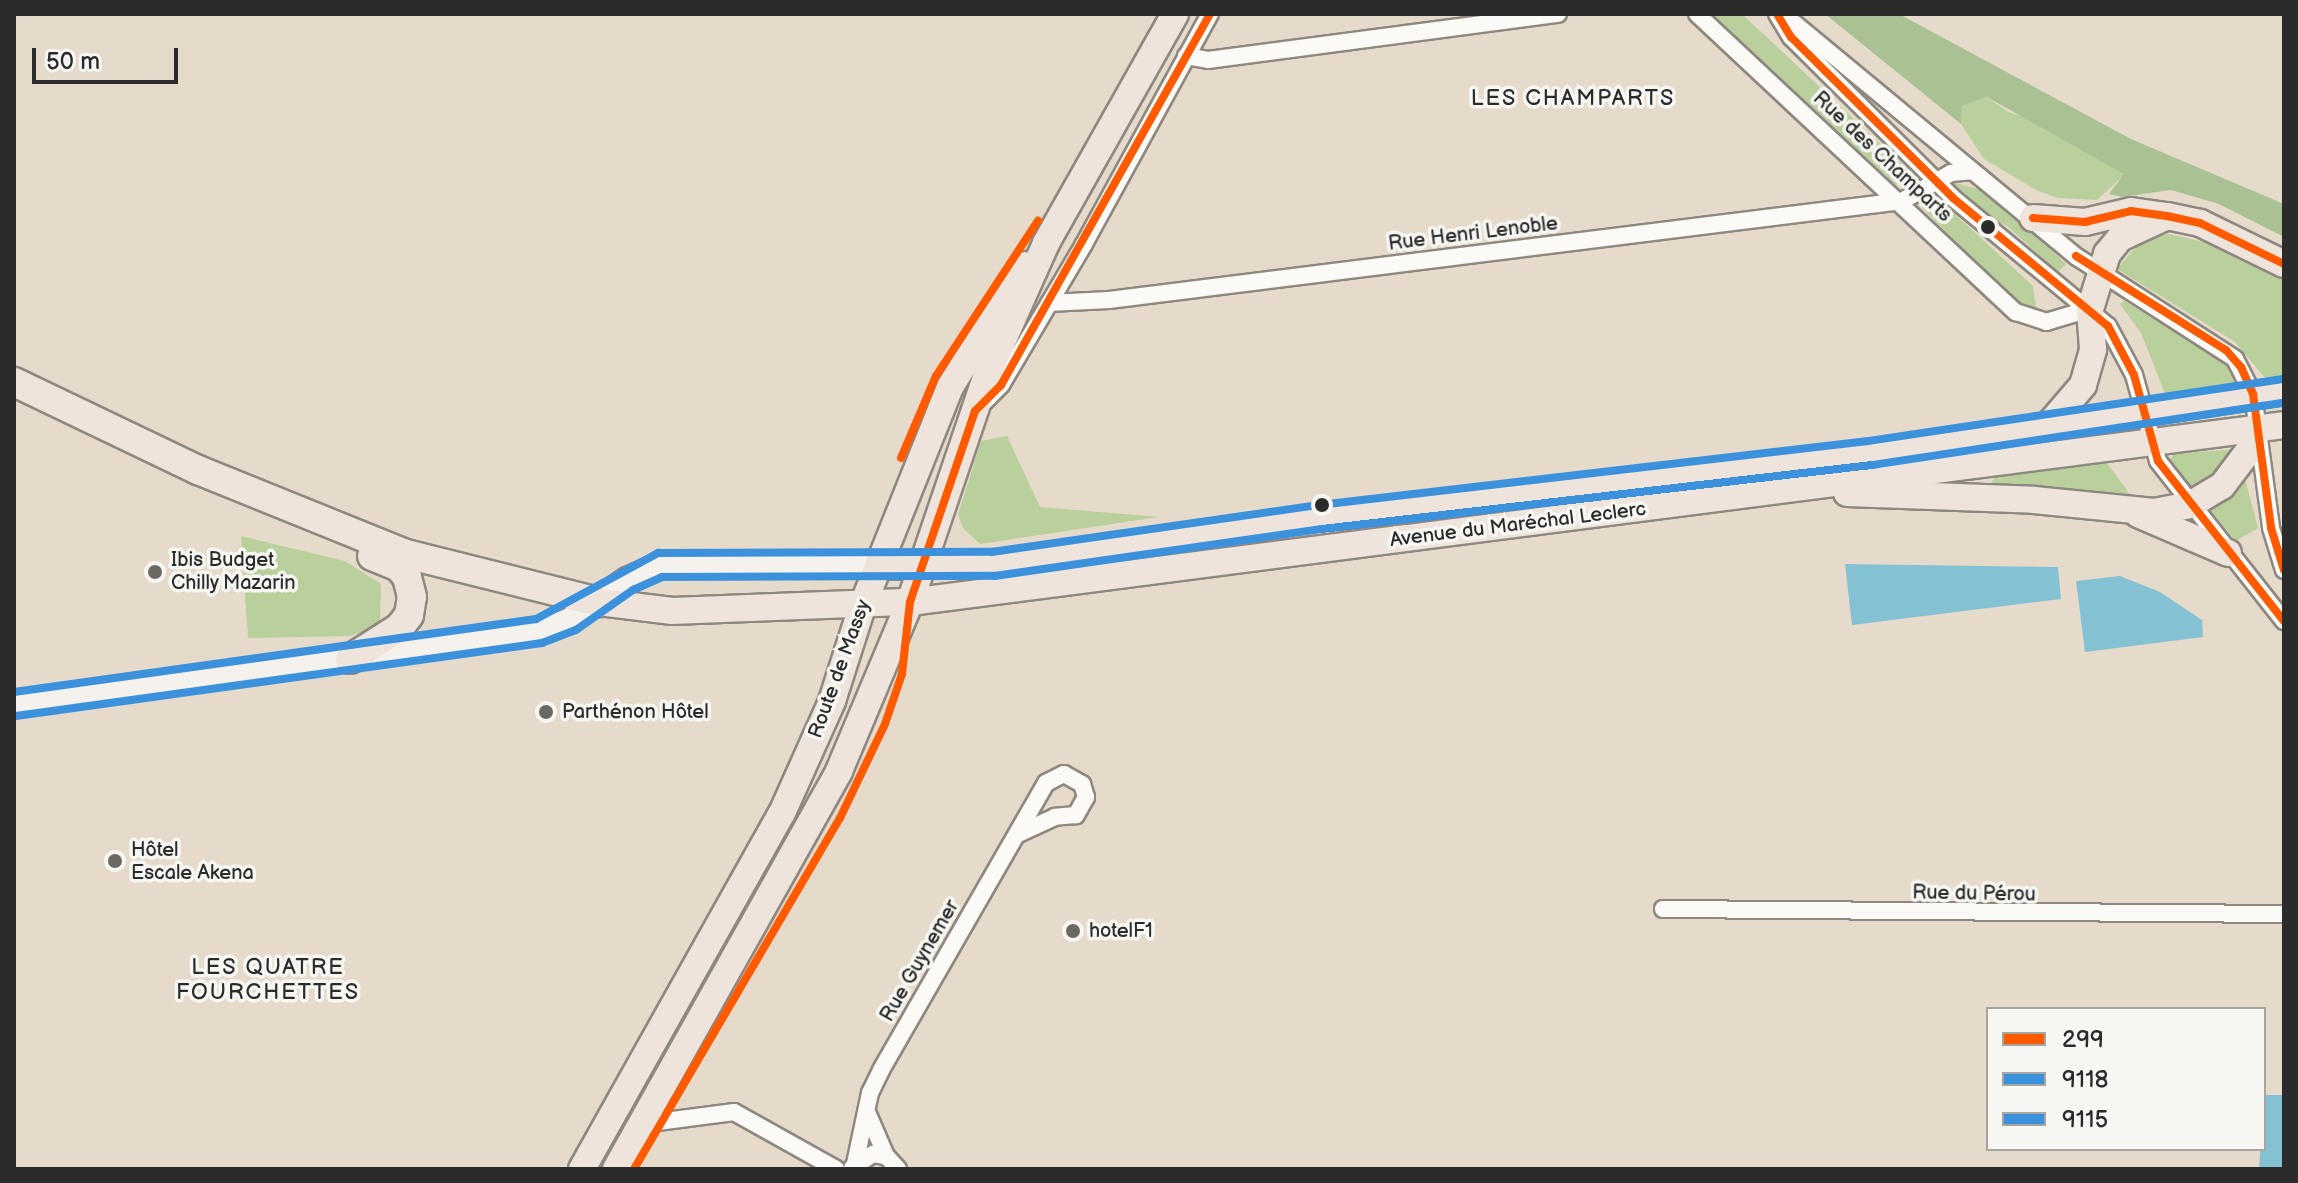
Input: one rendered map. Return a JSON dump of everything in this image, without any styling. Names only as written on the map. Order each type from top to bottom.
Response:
[{"type":"highway","points":[[14,382],[198,470],[406,554],[599,602]]},
{"type":"highway","points":[[350,659],[400,627],[412,597],[399,567],[367,554],[353,534]]},
{"type":"main road","points":[[1046,243],[1175,14]]},
{"type":"main road","points":[[2033,218],[2085,222],[2131,211],[2167,216],[2200,223],[2284,264]]},
{"type":"main road","points":[[2048,426],[2083,385],[2093,349],[2090,309],[2099,272],[2120,238],[2167,216]]},
{"type":"main road","name":"Route de Massy","points":[[616,1169],[839,771],[910,602],[975,411],[1046,243]]},
{"type":"main road","name":"Route de Massy","points":[[582,1169],[782,813],[832,701],[862,607],[950,387],[1002,300],[1046,243]]},
{"type":"main road","name":"Avenue du Maréchal Leclerc","points":[[878,566],[993,564],[1181,536],[1870,453],[2284,391]]},
{"type":"main road","name":"Avenue du Maréchal Leclerc","points":[[599,602],[639,611],[862,607],[910,602],[1815,488],[2284,425]]},
{"type":"main road","points":[[2138,514],[2190,505],[2238,469],[2255,428]]},
{"type":"main road","points":[[1815,488],[1875,497],[2034,500],[2138,514],[2228,553]]},
{"type":"street","name":"Route de Massy","points":[[975,411],[1001,385],[1084,244],[1210,14]]},
{"type":"street","points":[[1186,56],[1208,60],[1558,14]]},
{"type":"street","name":"Rue des Champarts","points":[[1697,14],[2026,317],[2058,320],[2090,309]]},
{"type":"street","name":"Rue des Champarts","points":[[1777,14],[1791,37],[1937,181],[2059,290],[2090,309],[2123,349],[2144,410]]},
{"type":"street","name":"Rue des Champarts","points":[[1783,14],[2099,272],[2226,350],[2241,367],[2253,394]]},
{"type":"street","name":"Rue des Champarts","points":[[1937,181],[1972,171]]},
{"type":"street","points":[[1902,201],[1937,181]]},
{"type":"street","name":"Rue Henri Lenoble","points":[[1049,303],[1125,299],[1902,201]]},
{"type":"street","points":[[2253,394],[2255,428],[2271,528],[2284,570]]},
{"type":"street","points":[[2144,410],[2150,442],[2190,505],[2284,621]]},
{"type":"street","points":[[14,704],[539,631],[599,602],[627,579],[659,565],[878,566]]},
{"type":"street","points":[[1018,834],[1055,817],[1076,815],[1085,804],[1085,790],[1077,779],[1064,774],[1043,788],[1045,807],[1055,817]]},
{"type":"street","name":"Rue Guynemer","points":[[853,1166],[881,1070],[1043,788]]},
{"type":"street","name":"Rue du Pérou","points":[[1663,909],[2284,914]]},
{"type":"street","points":[[642,1124],[734,1112],[836,1169]]},
{"type":"street","points":[[867,1112],[886,1156],[898,1169]]},
{"type":"street","points":[[853,1166],[873,1154],[886,1156]]},
{"type":"green space","points":[[1712,14],[1742,14],[1917,178],[1896,185]]},
{"type":"green space","points":[[1825,14],[1899,14],[2131,139],[2284,204],[2284,237],[2219,204],[2171,190],[2122,197],[2109,194],[2124,174],[1987,97],[1962,106],[1961,124]]},
{"type":"green space","points":[[1987,97],[2008,112],[2034,120],[2125,174],[2097,200],[2058,198],[2038,191],[1984,159],[1961,124],[1962,106]]},
{"type":"green space","points":[[1953,182],[1988,192],[2066,264],[2058,272],[2007,226],[1978,212]]},
{"type":"green space","points":[[1935,196],[2033,286],[2037,313],[2025,311],[1922,208],[1922,199]]},
{"type":"green space","points":[[2169,234],[2208,243],[2284,278],[2284,379],[2266,379],[2235,342],[2117,269],[2140,242]]},
{"type":"green space","points":[[2124,301],[2226,364],[2240,385],[2166,396],[2141,333],[2120,304]]},
{"type":"green space","points":[[1007,436],[1040,507],[1159,517],[980,544],[963,528],[958,515],[981,441]]},
{"type":"green space","points":[[2236,449],[2231,466],[2195,491],[2169,461],[2174,454]]},
{"type":"green space","points":[[2104,459],[2132,497],[1991,483],[1996,476]]},
{"type":"green space","points":[[2244,475],[2258,528],[2236,541],[2208,507]]},
{"type":"green space","points":[[241,536],[345,561],[381,584],[380,626],[350,636],[248,638]]},
{"type":"water","points":[[1845,564],[2058,567],[2061,599],[1852,625]]},
{"type":"water","points":[[2120,576],[2160,592],[2202,620],[2203,637],[2085,652],[2076,581]]},
{"type":"water","points":[[2266,1095],[2284,1095],[2284,1169],[2259,1169],[2260,1151],[2266,1151]]},
{"type":"transit line","name":"299","points":[[634,1169],[840,818],[885,724],[902,674],[910,602],[975,411],[1001,385],[1210,14]]},
{"type":"transit line","name":"299","points":[[1777,14],[1791,37],[1953,198],[2108,326],[2134,375],[2158,461],[2284,621]]},
{"type":"transit line","name":"299","points":[[2033,218],[2085,222],[2131,211],[2167,216],[2200,223],[2284,264]]},
{"type":"transit line","name":"299","points":[[901,458],[936,376],[1038,221]]},
{"type":"transit line","name":"299","points":[[2076,256],[2226,350],[2241,367],[2253,394],[2271,528],[2284,570]]},
{"type":"transit line","name":"9115","points":[[14,692],[536,619],[658,553],[992,552],[1319,505],[1868,441],[2282,379]]},
{"type":"transit line","name":"9118","points":[[16,716],[542,643],[576,630],[633,590],[662,577],[995,576],[1322,529],[1872,465],[2284,403]]},
{"type":"place","name":"Ibis Budget Chilly Mazarin","points":[[155,572]]},
{"type":"place","name":"Parthénon Hôtel","points":[[546,712]]},
{"type":"place","name":"Hôtel Escale Akena","points":[[115,861]]},
{"type":"place","name":"hotelF1","points":[[1073,931]]},
{"type":"district","name":"LES CHAMPARTS","points":[[1573,99]]},
{"type":"district","name":"LES QUATRE FOURCHETTES","points":[[268,980]]}]
